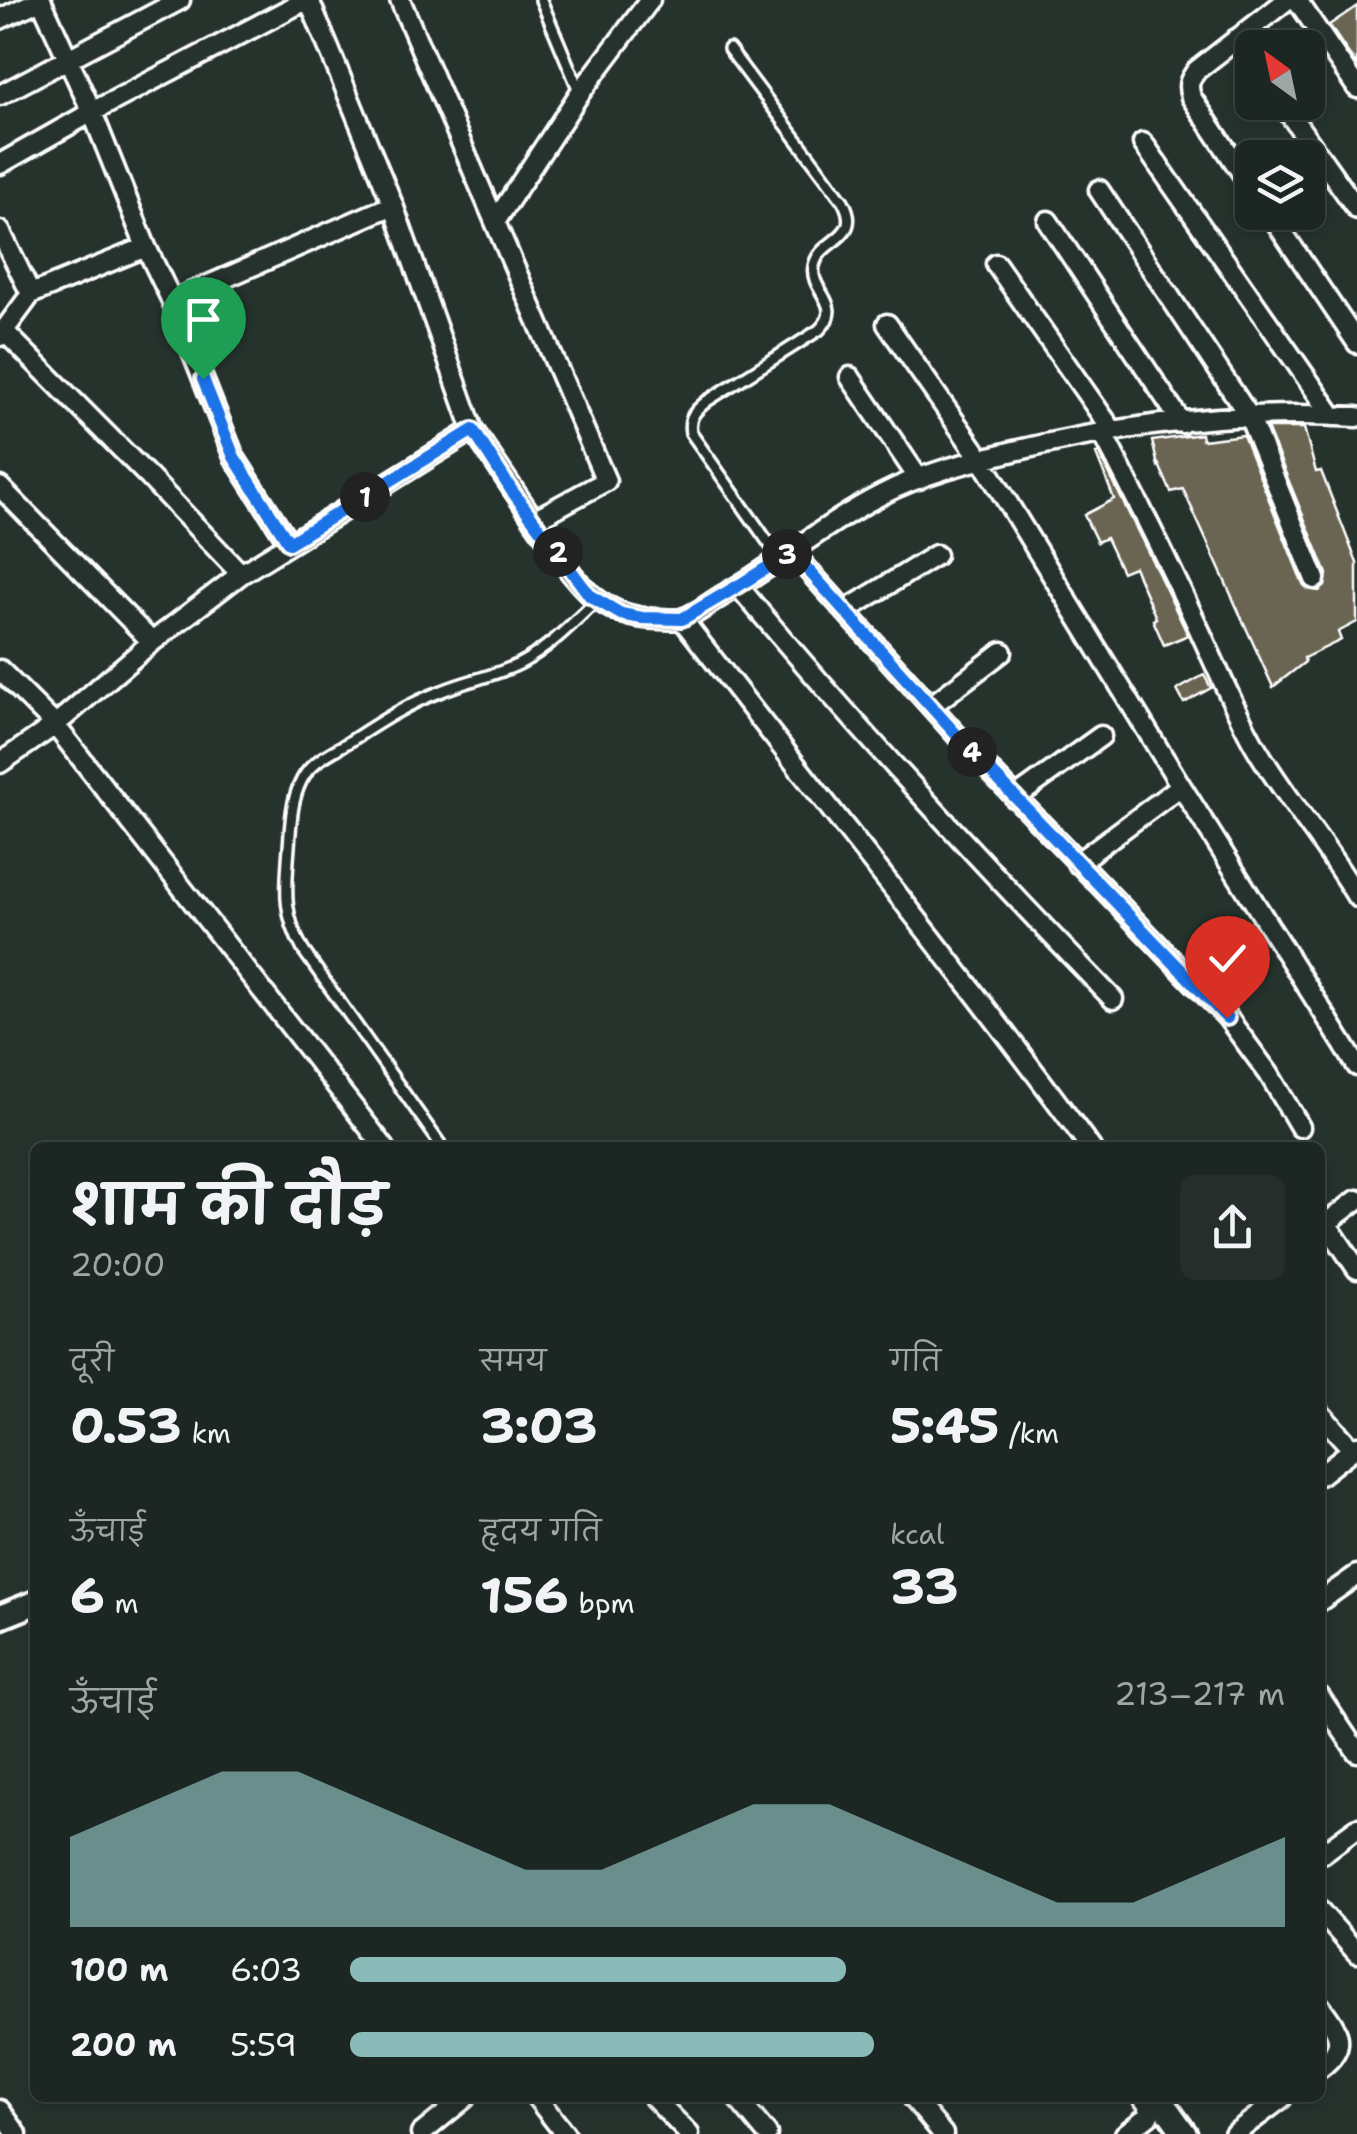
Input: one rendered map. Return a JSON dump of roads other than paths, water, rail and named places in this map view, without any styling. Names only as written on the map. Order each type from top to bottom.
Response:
[{"type":"street","points":[[0,19],[41,0],[172,301],[234,457],[289,543]]},
{"type":"street","points":[[0,95],[180,0]]},
{"type":"street","points":[[0,164],[308,0],[393,206],[473,430],[590,596],[631,616],[682,619],[883,493],[981,460],[1107,431],[1182,422],[1249,416],[1357,418]]},
{"type":"street","points":[[400,0],[606,482],[534,520]]},
{"type":"street","points":[[495,222],[580,93],[650,0]]},
{"type":"street","points":[[1244,30],[1264,7],[1287,0]]},
{"type":"street","points":[[1297,0],[1357,88]]},
{"type":"street","points":[[1235,40],[1197,70],[1188,87],[1235,163]]},
{"type":"street","points":[[1295,120],[1357,209]]},
{"type":"street","points":[[1143,143],[1333,416]]},
{"type":"street","points":[[1099,190],[1249,416],[1315,579]]},
{"type":"street","points":[[172,301],[393,206]]},
{"type":"street","points":[[1048,221],[1182,422]]},
{"type":"street","points":[[1281,230],[1357,343]]},
{"type":"street","points":[[0,231],[31,294]]},
{"type":"street","points":[[146,247],[31,294],[2,334],[150,478],[241,574]]},
{"type":"street","points":[[996,264],[1107,431],[1233,704],[1283,792],[1357,897]]},
{"type":"street","points":[[887,324],[981,460],[1357,1066]]},
{"type":"street","points":[[850,376],[919,479]]},
{"type":"street","points":[[0,763],[55,725],[152,642],[241,574],[473,430]]},
{"type":"street","points":[[0,486],[152,642]]},
{"type":"street","points":[[786,555],[846,611],[1015,798],[1227,1018],[1269,1074],[1300,1127]]},
{"type":"street","points":[[846,611],[936,555]]},
{"type":"street","points":[[738,586],[800,660],[1113,999]]},
{"type":"street","points":[[682,619],[988,1009],[1087,1142]]},
{"type":"street","points":[[931,706],[1002,652]]},
{"type":"street","points":[[0,670],[55,725],[380,1142]]},
{"type":"street","points":[[1015,798],[1101,736]]},
{"type":"street","points":[[1077,863],[1181,786]]},
{"type":"street","points":[[1325,1224],[1357,1200]]},
{"type":"street","points":[[1325,1228],[1357,1269]]},
{"type":"street","points":[[1325,1418],[1355,1447],[1325,1471]]},
{"type":"street","points":[[1325,1597],[1357,1575]]},
{"type":"street","points":[[0,1617],[30,1605]]},
{"type":"street","points":[[1325,1704],[1357,1752]]},
{"type":"street","points":[[1325,1853],[1357,1828]]},
{"type":"street","points":[[1325,1917],[1357,1952]]},
{"type":"street","points":[[1325,2013],[1336,2027],[1339,2046],[1325,2064]]},
{"type":"street","points":[[421,2134],[461,2102]]},
{"type":"street","points":[[541,2102],[565,2134]]},
{"type":"street","points":[[658,2102],[688,2134]]},
{"type":"street","points":[[740,2102],[767,2134]]},
{"type":"street","points":[[916,2102],[943,2134]]},
{"type":"street","points":[[1125,2134],[1149,2115],[1146,2102]]},
{"type":"street","points":[[1161,2102],[1185,2134]]},
{"type":"street","points":[[1234,2134],[1277,2102]]},
{"type":"street","points":[[0,2110],[17,2134]]},
{"type":"lane","points":[[541,0],[580,93]]},
{"type":"lane","points":[[729,49],[849,213],[849,223],[816,258],[813,270],[830,312],[827,322],[707,401],[694,412],[689,423],[691,433],[786,555]]},
{"type":"lane","points":[[439,1142],[292,929],[286,889],[296,792],[316,762],[438,692],[524,662],[598,600]]}]
